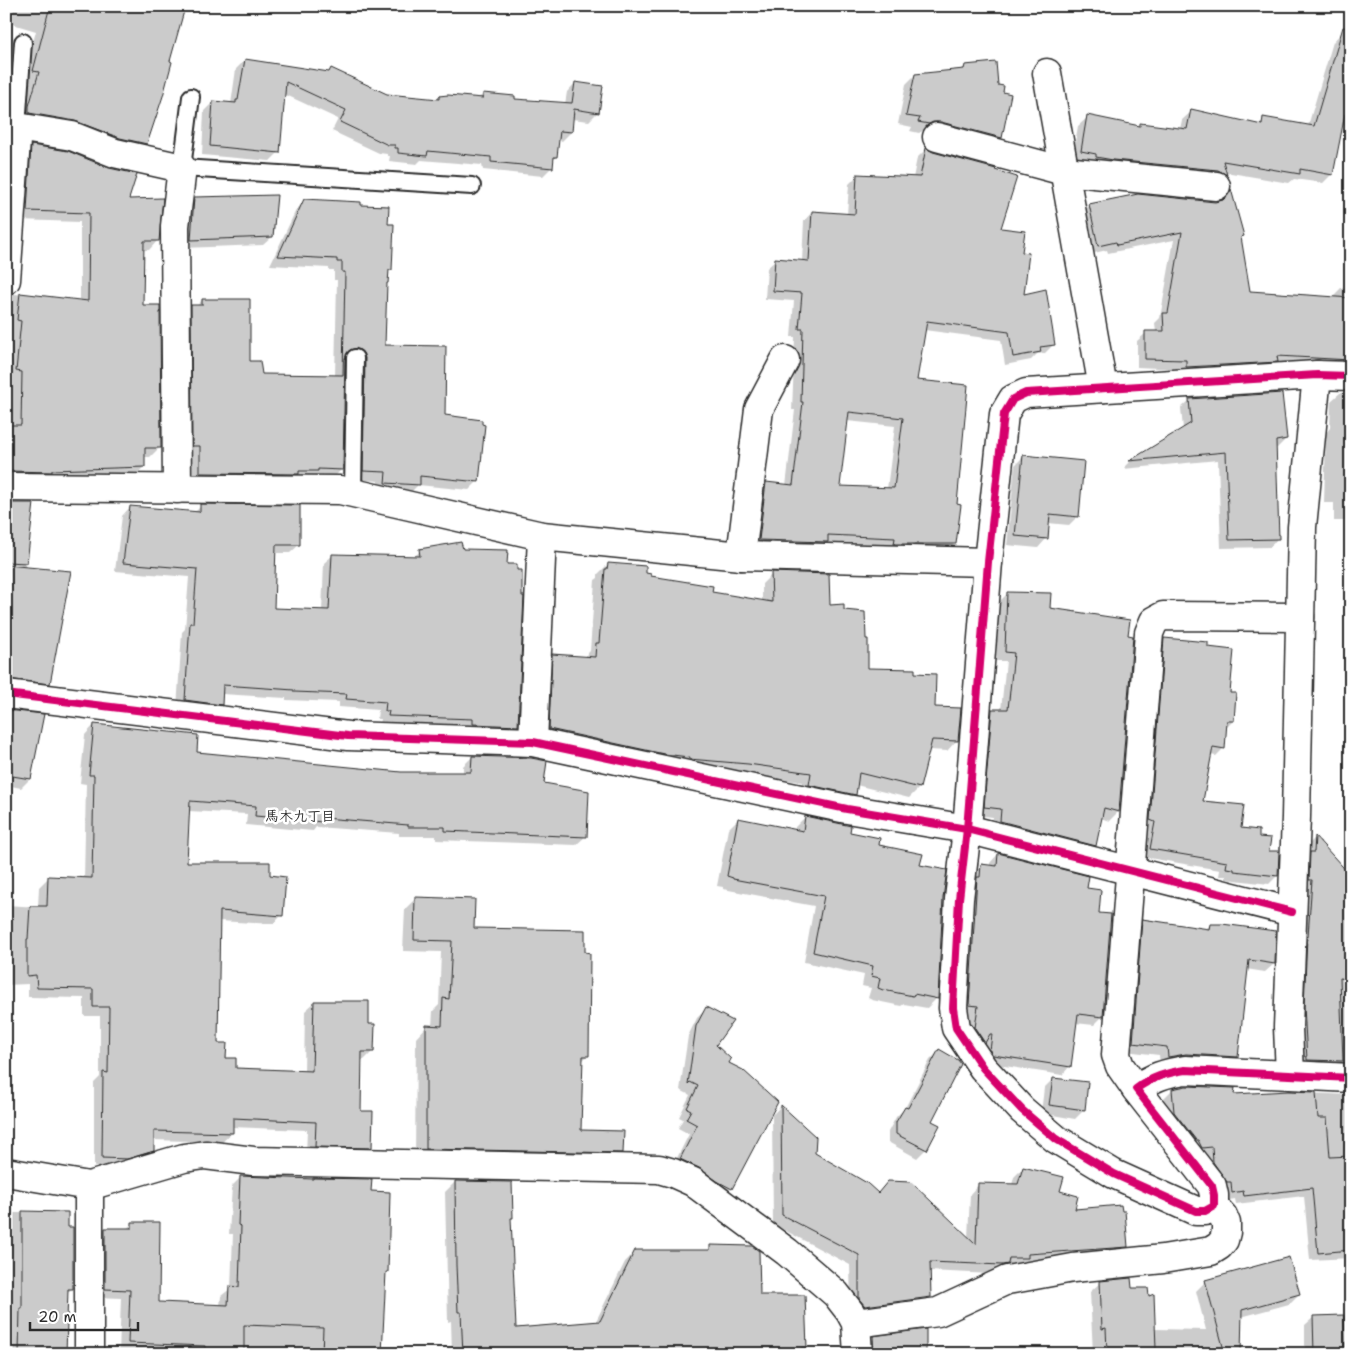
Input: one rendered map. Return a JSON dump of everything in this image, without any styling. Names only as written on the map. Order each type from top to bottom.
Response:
[{"type":"street","points":[[1047,73],[1103,388]]},
{"type":"street","points":[[6,280],[17,127],[72,136],[115,153],[182,168],[175,226],[177,489]]},
{"type":"street","points":[[937,137],[1064,171],[1216,186]]},
{"type":"street","points":[[740,556],[759,409],[784,360]]},
{"type":"street","points":[[1290,1075],[1288,1027],[1296,817],[1302,527],[1317,375]]},
{"type":"street","points":[[1214,1206],[1205,1211],[1196,1211],[1114,1174],[1056,1139],[1022,1110],[983,1068],[956,1028],[953,1008],[959,899],[967,829],[988,562],[1004,414],[1013,399],[1026,392],[1317,375],[1351,376]]},
{"type":"street","points":[[6,488],[340,490],[542,536],[740,556],[988,562]]},
{"type":"street","points":[[533,742],[542,536]]},
{"type":"street","points":[[856,1324],[938,1312],[1007,1280],[1073,1268],[1211,1251],[1224,1240],[1226,1223],[1223,1216],[1214,1206],[1212,1186],[1136,1089],[1120,1066],[1116,1055],[1149,633],[1154,620],[1163,616],[1300,617]]},
{"type":"street","points":[[6,694],[348,736],[533,742],[847,809],[967,829],[1292,912]]},
{"type":"street","points":[[1136,1089],[1148,1080],[1162,1074],[1185,1070],[1351,1078]]},
{"type":"street","points":[[6,1172],[89,1186],[184,1158],[205,1155],[253,1161],[659,1169],[673,1172],[693,1182],[787,1252],[836,1294],[850,1312],[856,1324],[858,1354]]},
{"type":"street","points":[[89,1186],[89,1354]]},
{"type":"lane","points":[[17,127],[23,42]]},
{"type":"lane","points":[[191,97],[182,168],[472,186]]},
{"type":"lane","points":[[353,493],[355,358]]},
{"type":"building","points":[[50,6],[168,6],[184,11],[170,61],[172,62],[163,96],[147,144],[120,138],[75,121],[29,113],[29,106],[39,72],[33,71]]},
{"type":"building","points":[[1343,27],[1351,28],[1351,116],[1345,114],[1333,175],[1300,169],[1300,174],[1223,161],[1227,175],[1218,170],[1113,160],[1096,157],[1096,154],[1081,151],[1087,115],[1140,126],[1140,123],[1187,129],[1191,109],[1262,125],[1263,117],[1314,126]]},
{"type":"building","points":[[245,59],[329,72],[331,68],[387,94],[439,99],[439,96],[448,95],[483,98],[483,93],[515,96],[515,99],[572,103],[575,82],[603,86],[599,113],[574,109],[572,132],[560,131],[557,157],[554,157],[553,168],[491,162],[491,157],[428,151],[427,156],[398,153],[398,148],[395,148],[395,145],[388,145],[340,122],[346,110],[286,82],[280,153],[210,146],[213,101],[236,103]]},
{"type":"building","points":[[996,62],[998,85],[1004,86],[1003,92],[1011,94],[1002,138],[941,122],[929,124],[918,122],[920,118],[906,116],[915,74],[964,69],[965,65]]},
{"type":"building","points":[[31,145],[68,151],[109,168],[137,174],[129,199],[163,198],[159,241],[144,241],[143,305],[160,305],[161,448],[145,448],[145,467],[52,470],[52,472],[9,471],[11,425],[21,425],[22,372],[16,371],[21,321],[17,320],[20,293],[88,301],[89,213],[27,211]]},
{"type":"building","points":[[926,148],[933,152],[996,169],[1017,177],[1001,228],[1025,231],[1022,252],[1029,253],[1024,294],[1046,289],[1055,345],[1040,347],[1041,352],[1013,357],[1009,332],[927,321],[917,380],[968,385],[957,504],[961,505],[956,544],[894,544],[895,538],[828,535],[828,542],[759,540],[766,482],[793,485],[803,402],[801,402],[803,329],[799,329],[802,293],[773,291],[775,258],[809,261],[812,211],[855,214],[857,174],[920,177]],"holes":[[[849,412],[903,418],[894,488],[840,486]]]},
{"type":"building","points":[[1231,189],[1244,236],[1241,237],[1250,291],[1351,298],[1351,360],[1277,356],[1278,362],[1186,367],[1186,360],[1145,359],[1145,331],[1164,331],[1163,313],[1168,313],[1182,232],[1117,245],[1116,242],[1098,246],[1089,204],[1138,194],[1215,202],[1223,200]]},
{"type":"building","points":[[277,195],[273,237],[191,240],[194,197]]},
{"type":"building","points":[[304,199],[361,202],[361,205],[389,206],[388,224],[394,224],[392,270],[389,270],[387,283],[385,345],[446,346],[445,415],[482,420],[482,424],[485,425],[479,482],[420,476],[420,485],[385,483],[386,472],[363,471],[365,358],[363,353],[356,348],[350,350],[345,358],[343,470],[318,469],[318,471],[299,471],[299,474],[200,473],[200,446],[192,446],[191,305],[202,305],[202,299],[250,299],[250,361],[260,361],[262,374],[343,375],[345,272],[342,272],[342,262],[337,262],[337,259],[278,256]]},
{"type":"building","points":[[1282,393],[1287,439],[1276,441],[1279,539],[1229,540],[1226,452],[1129,461],[1191,423],[1189,399]]},
{"type":"building","points":[[1023,455],[1084,461],[1079,517],[1050,514],[1048,539],[1015,536]]},
{"type":"building","points":[[7,503],[34,503],[27,563],[6,562]]},
{"type":"building","points":[[200,504],[300,505],[300,545],[276,545],[274,608],[329,610],[332,554],[420,556],[419,549],[461,542],[463,549],[508,550],[507,564],[517,564],[517,570],[522,570],[522,596],[524,596],[518,726],[473,724],[473,719],[388,716],[389,711],[385,711],[386,702],[346,699],[347,694],[294,692],[294,690],[223,685],[222,705],[185,700],[190,623],[193,623],[197,569],[123,563],[130,506],[200,512]]},
{"type":"building","points":[[608,563],[646,566],[646,573],[651,574],[651,576],[713,586],[712,592],[772,602],[771,572],[829,574],[830,605],[844,604],[844,610],[865,612],[866,639],[868,639],[868,668],[915,669],[915,673],[936,674],[935,707],[961,708],[958,741],[932,740],[920,788],[859,773],[856,795],[809,785],[811,773],[748,764],[689,759],[689,757],[664,754],[549,729],[552,654],[595,657],[596,643],[599,643],[605,569],[607,569]]},
{"type":"building","points":[[6,565],[71,571],[50,684],[6,679]]},
{"type":"building","points":[[1007,592],[1051,593],[1050,608],[1130,620],[1128,635],[1133,636],[1119,812],[1104,808],[1096,846],[1000,821],[1001,809],[984,807],[992,709],[1008,709],[1014,653],[1005,652]]},
{"type":"building","points":[[1164,638],[1208,642],[1208,647],[1234,650],[1230,693],[1236,693],[1234,721],[1227,721],[1225,749],[1213,747],[1203,801],[1244,805],[1241,828],[1259,830],[1259,837],[1271,838],[1269,851],[1279,851],[1278,876],[1234,871],[1234,869],[1226,868],[1227,862],[1150,849],[1155,822],[1150,820]]},
{"type":"building","points":[[6,710],[44,714],[31,779],[6,775]]},
{"type":"building","points":[[94,724],[198,735],[197,752],[401,772],[471,772],[472,756],[531,758],[547,761],[544,783],[589,791],[587,837],[445,831],[445,827],[408,827],[408,825],[324,818],[323,822],[255,816],[256,806],[190,801],[187,862],[270,862],[270,875],[286,877],[283,916],[220,911],[218,1043],[227,1043],[226,1058],[236,1058],[236,1068],[312,1071],[314,1001],[369,1001],[369,1024],[375,1024],[374,1052],[362,1052],[361,1111],[373,1111],[372,1148],[315,1147],[316,1122],[233,1118],[233,1133],[154,1131],[154,1151],[127,1159],[102,1158],[103,1072],[108,1073],[109,1007],[93,1007],[93,989],[37,988],[36,975],[27,976],[27,939],[30,906],[47,906],[48,876],[92,878],[94,775],[89,775]]},
{"type":"building","points":[[805,816],[851,826],[850,832],[880,838],[879,845],[923,854],[920,865],[947,870],[943,898],[938,999],[883,990],[878,988],[880,978],[871,976],[873,966],[813,952],[824,896],[733,879],[727,876],[738,818],[803,831]]},
{"type":"building","points":[[1315,836],[1351,876],[1351,885],[1345,884],[1345,888],[1351,889],[1351,976],[1347,975],[1347,979],[1340,978],[1343,1061],[1307,1060],[1304,1006],[1312,880],[1309,880],[1310,852],[1314,852]]},
{"type":"building","points":[[998,853],[1089,876],[1087,888],[1101,890],[1099,913],[1111,914],[1103,1017],[1078,1014],[1071,1067],[993,1055],[990,1051],[992,1034],[990,1034],[985,1043],[975,1028],[978,1006],[969,1005],[977,877],[980,877],[981,864],[997,866]]},
{"type":"building","points":[[415,897],[475,899],[474,928],[585,930],[585,952],[590,953],[589,1056],[583,1056],[581,1130],[624,1131],[623,1153],[426,1149],[426,1025],[442,1026],[443,998],[449,999],[452,941],[414,940]]},
{"type":"building","points":[[1142,919],[1209,929],[1210,924],[1222,924],[1276,931],[1275,964],[1249,960],[1238,1057],[1186,1054],[1168,1057],[1167,1047],[1133,1043]]},
{"type":"building","points":[[706,1007],[733,1021],[716,1045],[731,1059],[729,1063],[743,1070],[778,1102],[732,1189],[699,1168],[680,1159],[697,1125],[686,1119],[691,1110],[687,1108],[698,1086],[690,1082],[688,1084],[696,1026]]},
{"type":"building","points":[[939,1049],[958,1060],[961,1064],[932,1121],[940,1125],[927,1150],[896,1134],[896,1122],[905,1107],[908,1108]]},
{"type":"building","points":[[1053,1078],[1088,1082],[1085,1110],[1049,1105]]},
{"type":"building","points":[[1186,1086],[1235,1088],[1234,1094],[1288,1091],[1316,1092],[1318,1118],[1327,1118],[1330,1157],[1351,1156],[1351,1250],[1318,1253],[1312,1188],[1244,1196],[1243,1191],[1232,1193],[1231,1182],[1227,1182],[1213,1162],[1212,1147],[1202,1148],[1198,1140],[1196,1140],[1174,1112],[1172,1089]]},
{"type":"building","points":[[781,1105],[816,1137],[815,1153],[867,1183],[878,1193],[888,1181],[911,1182],[976,1244],[978,1183],[1018,1184],[1023,1167],[1064,1177],[1060,1191],[1078,1196],[1075,1209],[1121,1205],[1122,1211],[1125,1211],[1128,1247],[1028,1254],[1028,1258],[1009,1258],[1008,1264],[1002,1265],[930,1262],[931,1297],[865,1306],[859,1299],[859,1255],[782,1215]]},
{"type":"building","points":[[240,1176],[372,1179],[371,1191],[390,1192],[388,1272],[386,1272],[382,1354],[322,1354],[323,1328],[244,1325],[244,1354],[205,1354],[205,1346],[128,1343],[130,1290],[105,1289],[105,1228],[132,1228],[132,1222],[160,1222],[159,1302],[228,1305],[229,1286],[239,1287],[241,1226],[238,1225]]},
{"type":"building","points":[[455,1181],[512,1182],[513,1218],[511,1218],[516,1328],[600,1321],[635,1250],[710,1250],[710,1245],[752,1246],[759,1251],[760,1295],[805,1295],[807,1348],[801,1348],[802,1354],[463,1354],[461,1312],[458,1312]]},
{"type":"building","points":[[22,1211],[68,1212],[68,1227],[73,1227],[73,1289],[68,1289],[66,1354],[19,1354],[20,1308],[22,1308]]},
{"type":"building","points":[[1289,1257],[1300,1294],[1242,1310],[1241,1354],[1225,1354],[1205,1280]]},
{"type":"building","points":[[1131,1278],[1132,1288],[1148,1288],[1149,1296],[1154,1294],[1156,1349],[1107,1351],[1106,1328],[1102,1329],[1100,1281]]},
{"type":"building","points":[[1344,1315],[1345,1354],[1314,1354],[1313,1316]]},
{"type":"building","points":[[926,1329],[926,1354],[874,1354],[873,1336]]},
{"type":"cycle path","points":[[1351,376],[1317,375],[1026,393],[1013,399],[1004,414],[988,562],[967,829],[959,899],[953,1008],[956,1028],[983,1068],[1022,1110],[1056,1139],[1114,1174],[1196,1211],[1205,1211],[1214,1206],[1212,1186],[1136,1089],[1159,1076],[1185,1070],[1351,1078]]},
{"type":"cycle path","points":[[6,694],[348,736],[533,742],[847,809],[967,829],[1292,912]]},
{"type":"district","name":"馬木九丁目","points":[[300,816]]}]
